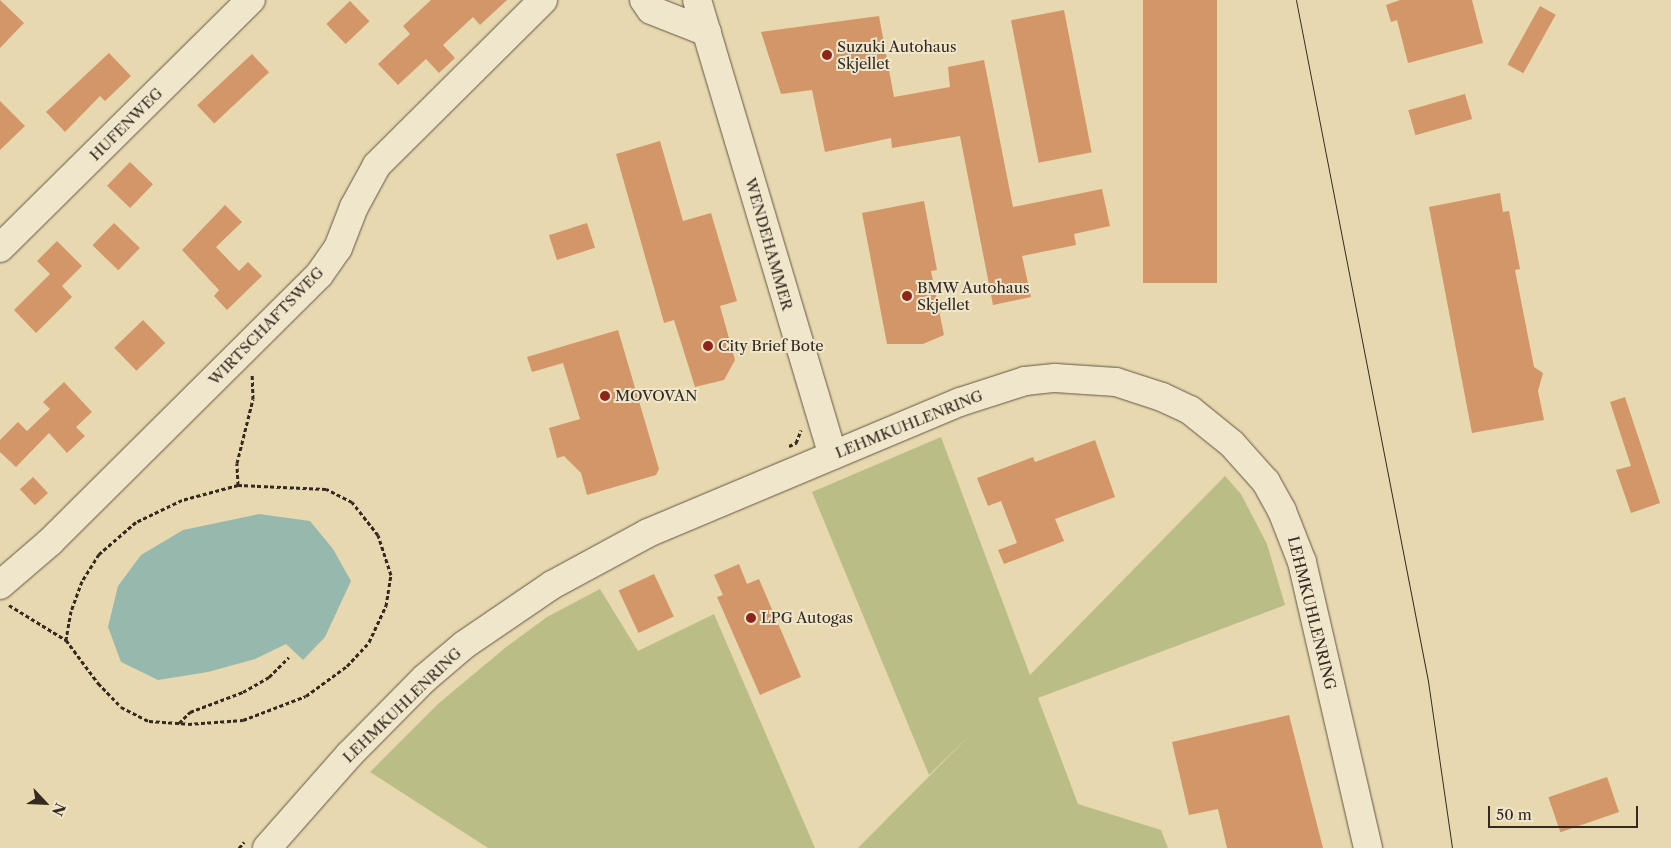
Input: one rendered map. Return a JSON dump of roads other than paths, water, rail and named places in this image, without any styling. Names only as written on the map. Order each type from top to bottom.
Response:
[{"type":"street","name":"HUFENWEG","points":[[0,248],[251,0]]},
{"type":"street","name":"WIRTSCHAFTSWEG","points":[[3,594],[50,542],[319,275],[338,248],[354,207],[377,165],[543,0]]},
{"type":"street","points":[[644,0],[651,10],[707,32]]},
{"type":"street","name":"WENDEHAMMER","points":[[697,0],[833,455]]},
{"type":"street","name":"LEHMKUHLENRING","points":[[267,848],[349,755],[424,679],[506,614],[616,548],[833,455],[1002,387],[1055,378],[1087,378],[1141,389],[1190,410],[1215,428],[1266,482],[1292,535],[1302,562],[1368,848]]},
{"type":"water","points":[[259,514],[310,521],[333,549],[351,581],[325,637],[303,660],[286,644],[255,659],[208,672],[158,680],[121,662],[108,627],[118,586],[141,555],[183,530]]},
{"type":"tram line","points":[[1296,0],[1428,681],[1452,848]]},
{"type":"place","name":"Suzuki Autohaus Skjellet","points":[[827,55]]},
{"type":"place","name":"BMW Autohaus Skjellet","points":[[907,296]]},
{"type":"place","name":"City Brief Bote","points":[[708,346]]},
{"type":"place","name":"MOVOVAN","points":[[605,396]]},
{"type":"place","name":"LPG Autogas","points":[[751,618]]}]
